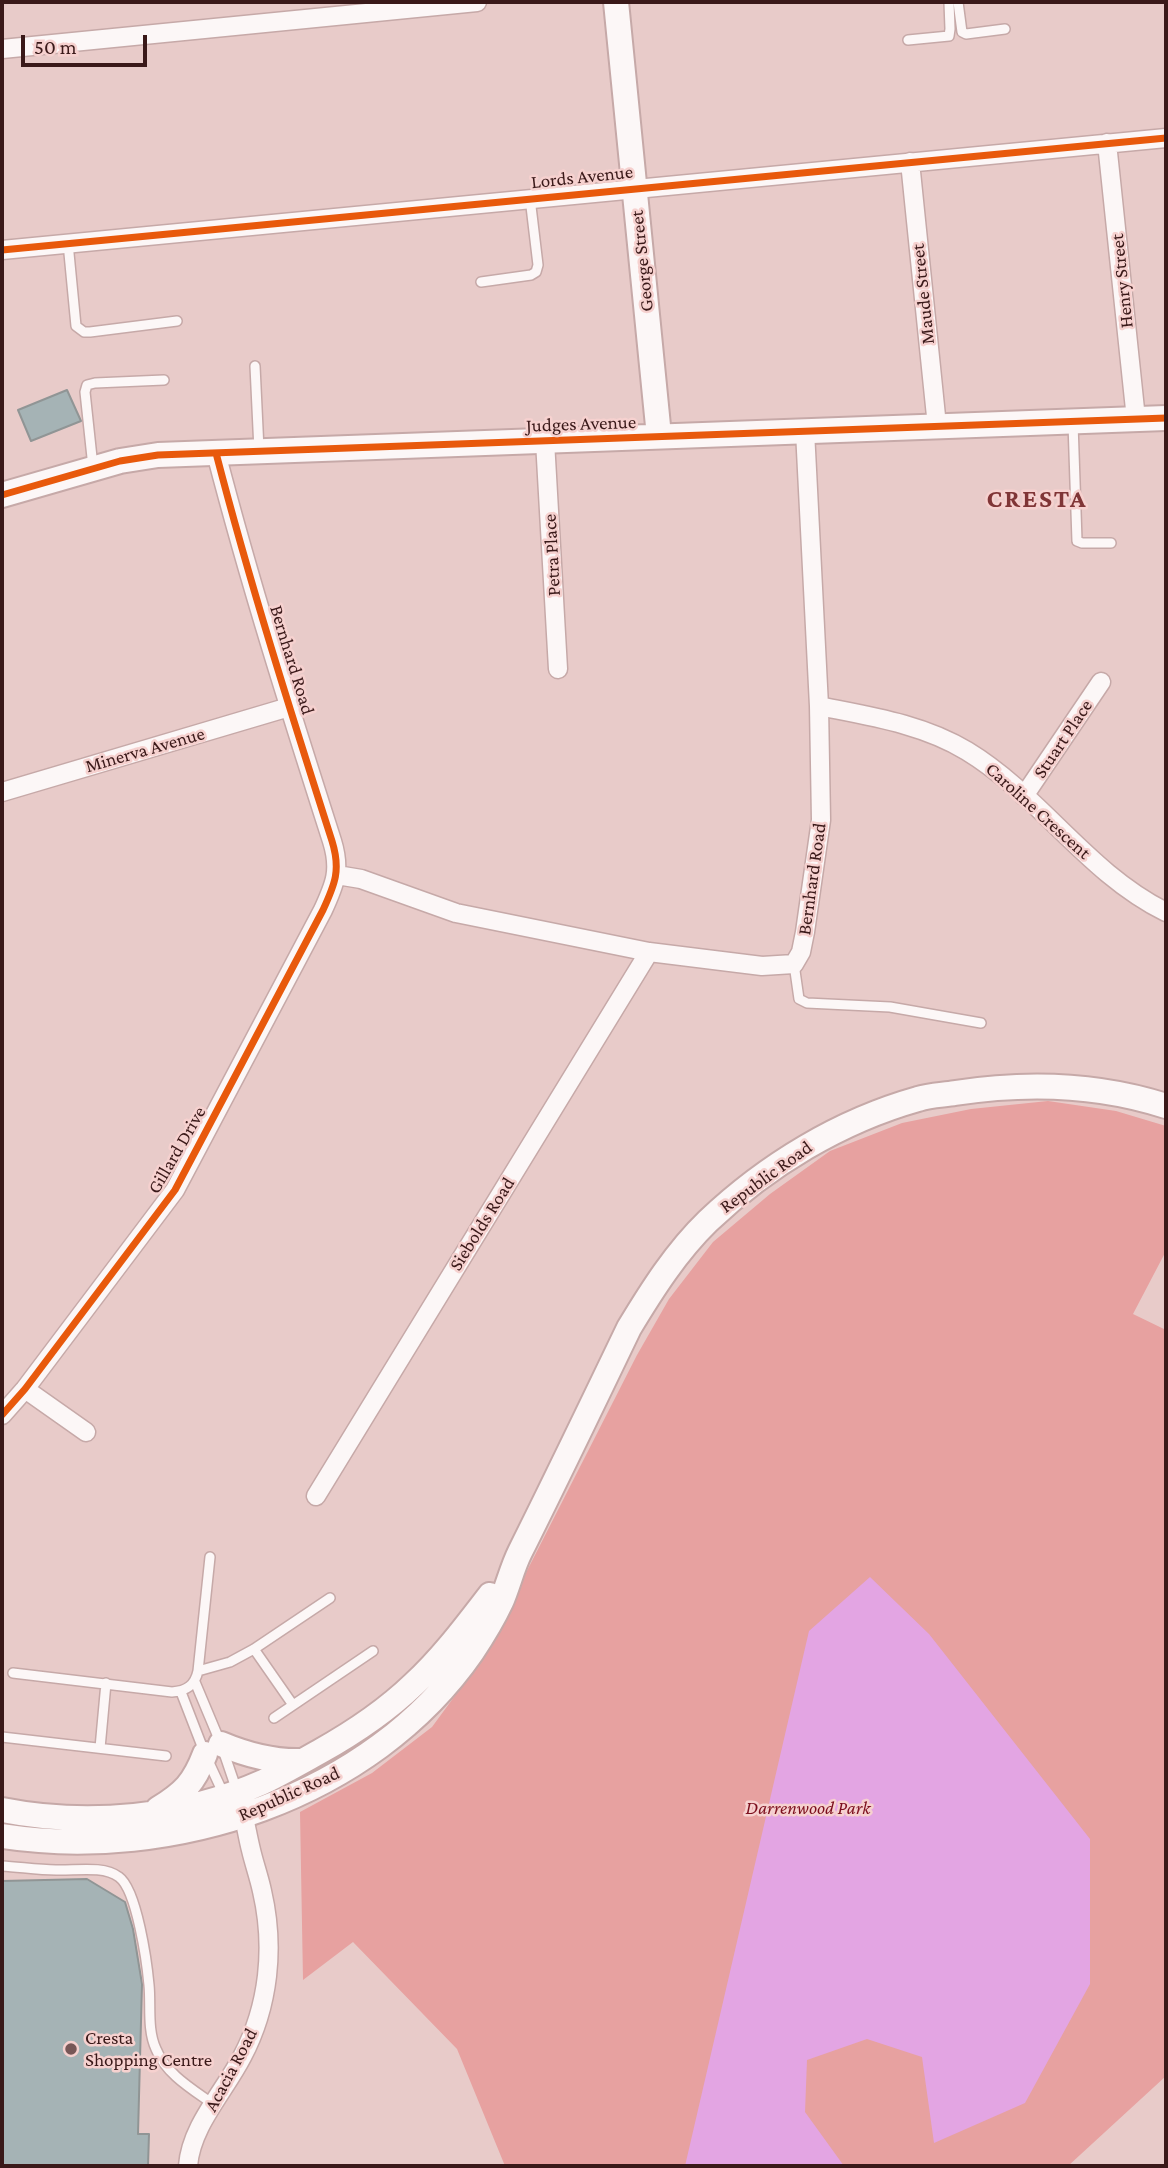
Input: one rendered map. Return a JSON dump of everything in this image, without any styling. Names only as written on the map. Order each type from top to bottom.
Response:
[{"type":"main road","name":"George Street","points":[[615,2],[659,436]]},
{"type":"main road","name":"Judges Avenue","points":[[2,495],[145,456],[1166,418]]},
{"type":"main road","name":"Republic Road","points":[[2,1810],[54,1817],[104,1818],[184,1808],[235,1806],[305,1790],[377,1749],[429,1705],[473,1651],[500,1603],[516,1561],[629,1328],[672,1262],[706,1222],[746,1188],[813,1142],[860,1120],[920,1098],[985,1088],[1052,1086],[1113,1093],[1166,1106]]},
{"type":"main road","name":"Republic Road","points":[[2,1836],[103,1842],[183,1832],[235,1806],[261,1783],[341,1740],[380,1714],[413,1686],[447,1651],[516,1561]]},
{"type":"main road","points":[[152,1814],[193,1782],[213,1749],[287,1762],[304,1761]]},
{"type":"street","points":[[2,49],[477,2]]},
{"type":"street","name":"Lords Avenue","points":[[2,250],[1166,138]]},
{"type":"street","name":"Henry Street","points":[[1107,143],[1136,419]]},
{"type":"street","name":"Maude Street","points":[[910,162],[937,426]]},
{"type":"street","name":"Bernhard Road","points":[[794,964],[801,952],[805,932],[819,840],[821,803],[819,706],[805,431]]},
{"type":"street","name":"Petra Place","points":[[545,441],[558,669]]},
{"type":"street","name":"Bernhard Road","points":[[216,453],[289,708],[337,859],[337,875]]},
{"type":"street","name":"Stuart Place","points":[[1024,796],[1101,682]]},
{"type":"street","name":"Caroline Crescent","points":[[819,706],[908,725],[966,750],[1024,796],[1114,880],[1144,901],[1166,912]]},
{"type":"street","name":"Minerva Avenue","points":[[2,792],[289,708]]},
{"type":"street","points":[[337,875],[362,879],[456,914],[649,952],[762,966],[794,964]]},
{"type":"street","name":"Gillard Drive","points":[[2,1415],[25,1389],[175,1190],[323,910],[337,875]]},
{"type":"street","name":"Siebolds Road","points":[[316,1496],[649,952]]},
{"type":"street","points":[[25,1389],[86,1432]]},
{"type":"street","name":"Acacia Road","points":[[188,2166],[192,2144],[243,2056],[266,1986],[269,1957],[267,1915],[250,1847],[235,1806]]},
{"type":"lane","points":[[908,40],[948,36],[949,2]]},
{"type":"lane","points":[[958,2],[962,32],[966,34],[1005,29]]},
{"type":"lane","points":[[481,282],[536,272],[538,265],[530,198]]},
{"type":"lane","points":[[68,243],[76,326],[79,330],[90,332],[177,321]]},
{"type":"lane","points":[[256,366],[259,452]]},
{"type":"lane","points":[[93,469],[85,392],[87,385],[164,380]]},
{"type":"lane","points":[[1073,421],[1077,541],[1111,543]]},
{"type":"lane","points":[[794,964],[797,994],[799,999],[807,1003],[890,1007],[981,1023]]},
{"type":"lane","points":[[210,1557],[195,1682],[213,1749]]},
{"type":"lane","points":[[198,1671],[230,1662],[254,1649],[330,1598]]},
{"type":"lane","points":[[254,1649],[293,1705]]},
{"type":"lane","points":[[274,1718],[373,1651]]},
{"type":"lane","points":[[13,1673],[181,1692],[195,1682]]},
{"type":"lane","points":[[100,1748],[106,1683]]},
{"type":"lane","points":[[181,1692],[213,1749]]},
{"type":"lane","points":[[2,1737],[166,1756]]},
{"type":"lane","name":"Acacia Road","points":[[213,1749],[235,1806]]},
{"type":"lane","name":"Acacia Road","points":[[213,1749],[235,1806]]},
{"type":"lane","points":[[2,1866],[89,1870],[120,1877],[133,1901],[141,1936],[155,2049],[172,2074],[214,2104]]},
{"type":"green space","name":"Darrenwood Park","points":[[1048,1101],[1116,1111],[1166,1126],[1166,1251],[1133,1314],[1166,1330],[1166,2076],[1068,2166],[505,2166],[457,2049],[353,1942],[303,1980],[300,1812],[372,1773],[432,1727],[482,1659],[637,1355],[669,1299],[713,1242],[770,1194],[830,1151],[902,1123],[971,1109]]},
{"type":"shaded area","points":[[870,1577],[929,1634],[1090,1839],[1090,1984],[1025,2103],[934,2143],[922,2057],[867,2039],[807,2060],[805,2112],[844,2166],[685,2166],[809,1631]]},
{"type":"building","points":[[67,390],[81,421],[31,441],[18,410]]},
{"type":"building","name":"Cresta Shopping Centre","points":[[87,1879],[125,1902],[133,1929],[142,1984],[138,2134],[149,2134],[148,2166],[2,2166],[2,1881]]},
{"type":"cycle path","points":[[2,250],[1166,138]]},
{"type":"cycle path","points":[[2,495],[120,461],[158,455],[1166,418]]},
{"type":"cycle path","points":[[2,1415],[25,1389],[175,1190],[323,910],[335,877],[336,860],[332,841],[286,697],[216,453]]},
{"type":"place","name":"Cresta Shopping Centre","points":[[71,2049]]},
{"type":"district","name":"CRESTA","points":[[1037,499]]}]
